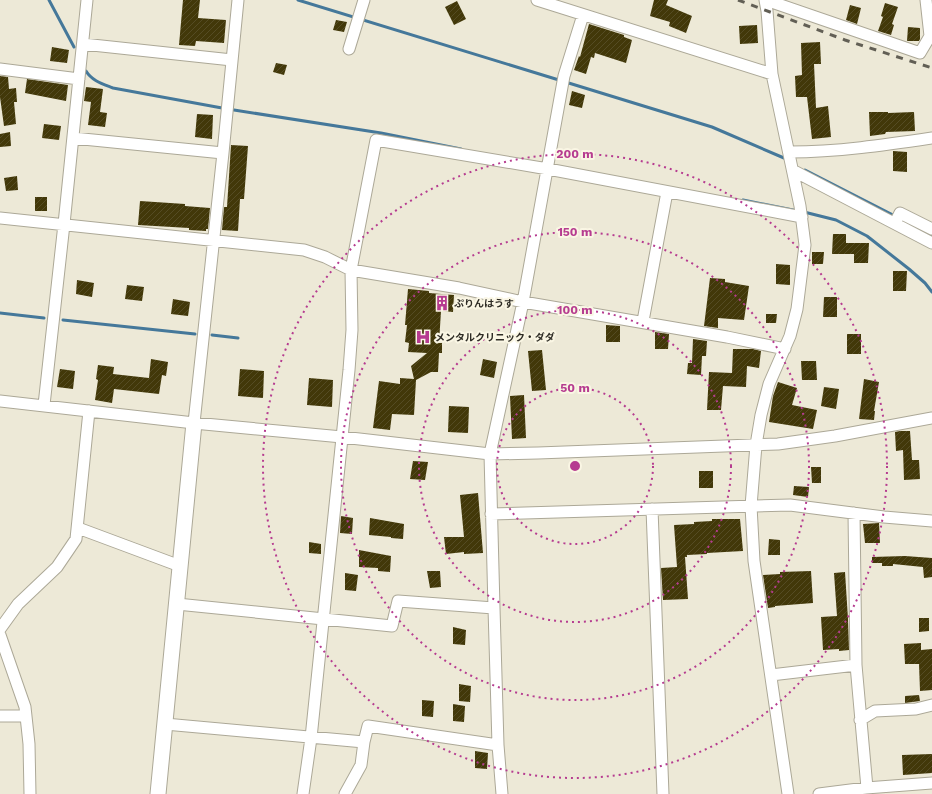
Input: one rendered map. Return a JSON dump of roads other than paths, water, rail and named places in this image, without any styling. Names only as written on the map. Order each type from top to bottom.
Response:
[{"type":"street","points":[[44,405],[87,0]]},
{"type":"street","points":[[158,794],[194,423],[238,0]]},
{"type":"street","points":[[348,49],[364,0]]},
{"type":"street","points":[[788,794],[754,561],[751,506],[760,415],[769,384],[785,349],[797,309],[805,245],[794,171],[772,74],[765,0],[920,53],[931,36],[926,0]]},
{"type":"street","points":[[544,1],[583,15],[772,74]]},
{"type":"street","points":[[502,794],[498,745],[490,454],[523,302],[563,80],[583,15]]},
{"type":"street","points":[[83,44],[232,60]]},
{"type":"street","points":[[0,70],[79,79]]},
{"type":"street","points":[[73,138],[223,153]]},
{"type":"street","points":[[790,152],[807,152],[892,144],[932,138]]},
{"type":"street","points":[[303,794],[311,738],[349,370],[352,330],[351,270],[376,140],[667,192],[801,212]]},
{"type":"street","points":[[794,171],[897,220],[932,243]]},
{"type":"street","points":[[643,322],[667,192]]},
{"type":"street","points":[[0,218],[304,250],[325,257],[351,270],[459,288],[523,302],[727,336],[785,349]]},
{"type":"street","points":[[897,220],[932,229]]},
{"type":"street","points":[[0,401],[490,454],[756,445],[805,441],[932,418]]},
{"type":"street","points":[[0,629],[18,604],[57,567],[76,539],[89,411]]},
{"type":"street","points":[[491,514],[790,506],[932,521]]},
{"type":"street","points":[[652,509],[663,794]]},
{"type":"street","points":[[854,513],[856,666],[860,720],[868,788]]},
{"type":"street","points":[[78,528],[180,566]]},
{"type":"street","points":[[177,604],[392,626],[398,601],[494,608]]},
{"type":"street","points":[[0,635],[25,707],[29,744],[30,794]]},
{"type":"street","points":[[771,675],[856,666]]},
{"type":"street","points":[[860,720],[874,711],[916,709],[932,705]]},
{"type":"street","points":[[0,716],[26,716]]},
{"type":"street","points":[[165,724],[364,742]]},
{"type":"street","points":[[345,794],[361,764],[368,726],[498,745]]},
{"type":"street","points":[[819,794],[868,788],[932,783]]},
{"type":"waterway","points":[[49,0],[74,47]]},
{"type":"waterway","points":[[298,0],[712,127],[784,158]]},
{"type":"waterway","points":[[86,71],[95,80],[113,88],[222,108]]},
{"type":"waterway","points":[[234,110],[381,133],[461,149]]},
{"type":"waterway","points":[[805,170],[895,216]]},
{"type":"waterway","points":[[743,200],[798,211]]},
{"type":"waterway","points":[[804,212],[836,220],[867,236],[909,269],[925,283],[932,292]]},
{"type":"waterway","points":[[902,220],[932,236]]},
{"type":"waterway","points":[[0,313],[44,318]]},
{"type":"waterway","points":[[63,320],[195,334]]},
{"type":"waterway","points":[[212,335],[238,338]]},
{"type":"railway","points":[[738,0],[845,40],[932,68]]},
{"type":"place","name":"ぷりんはうす","points":[[442,303]]},
{"type":"place","name":"メンタルクリニック・ダダ","points":[[423,337]]}]
